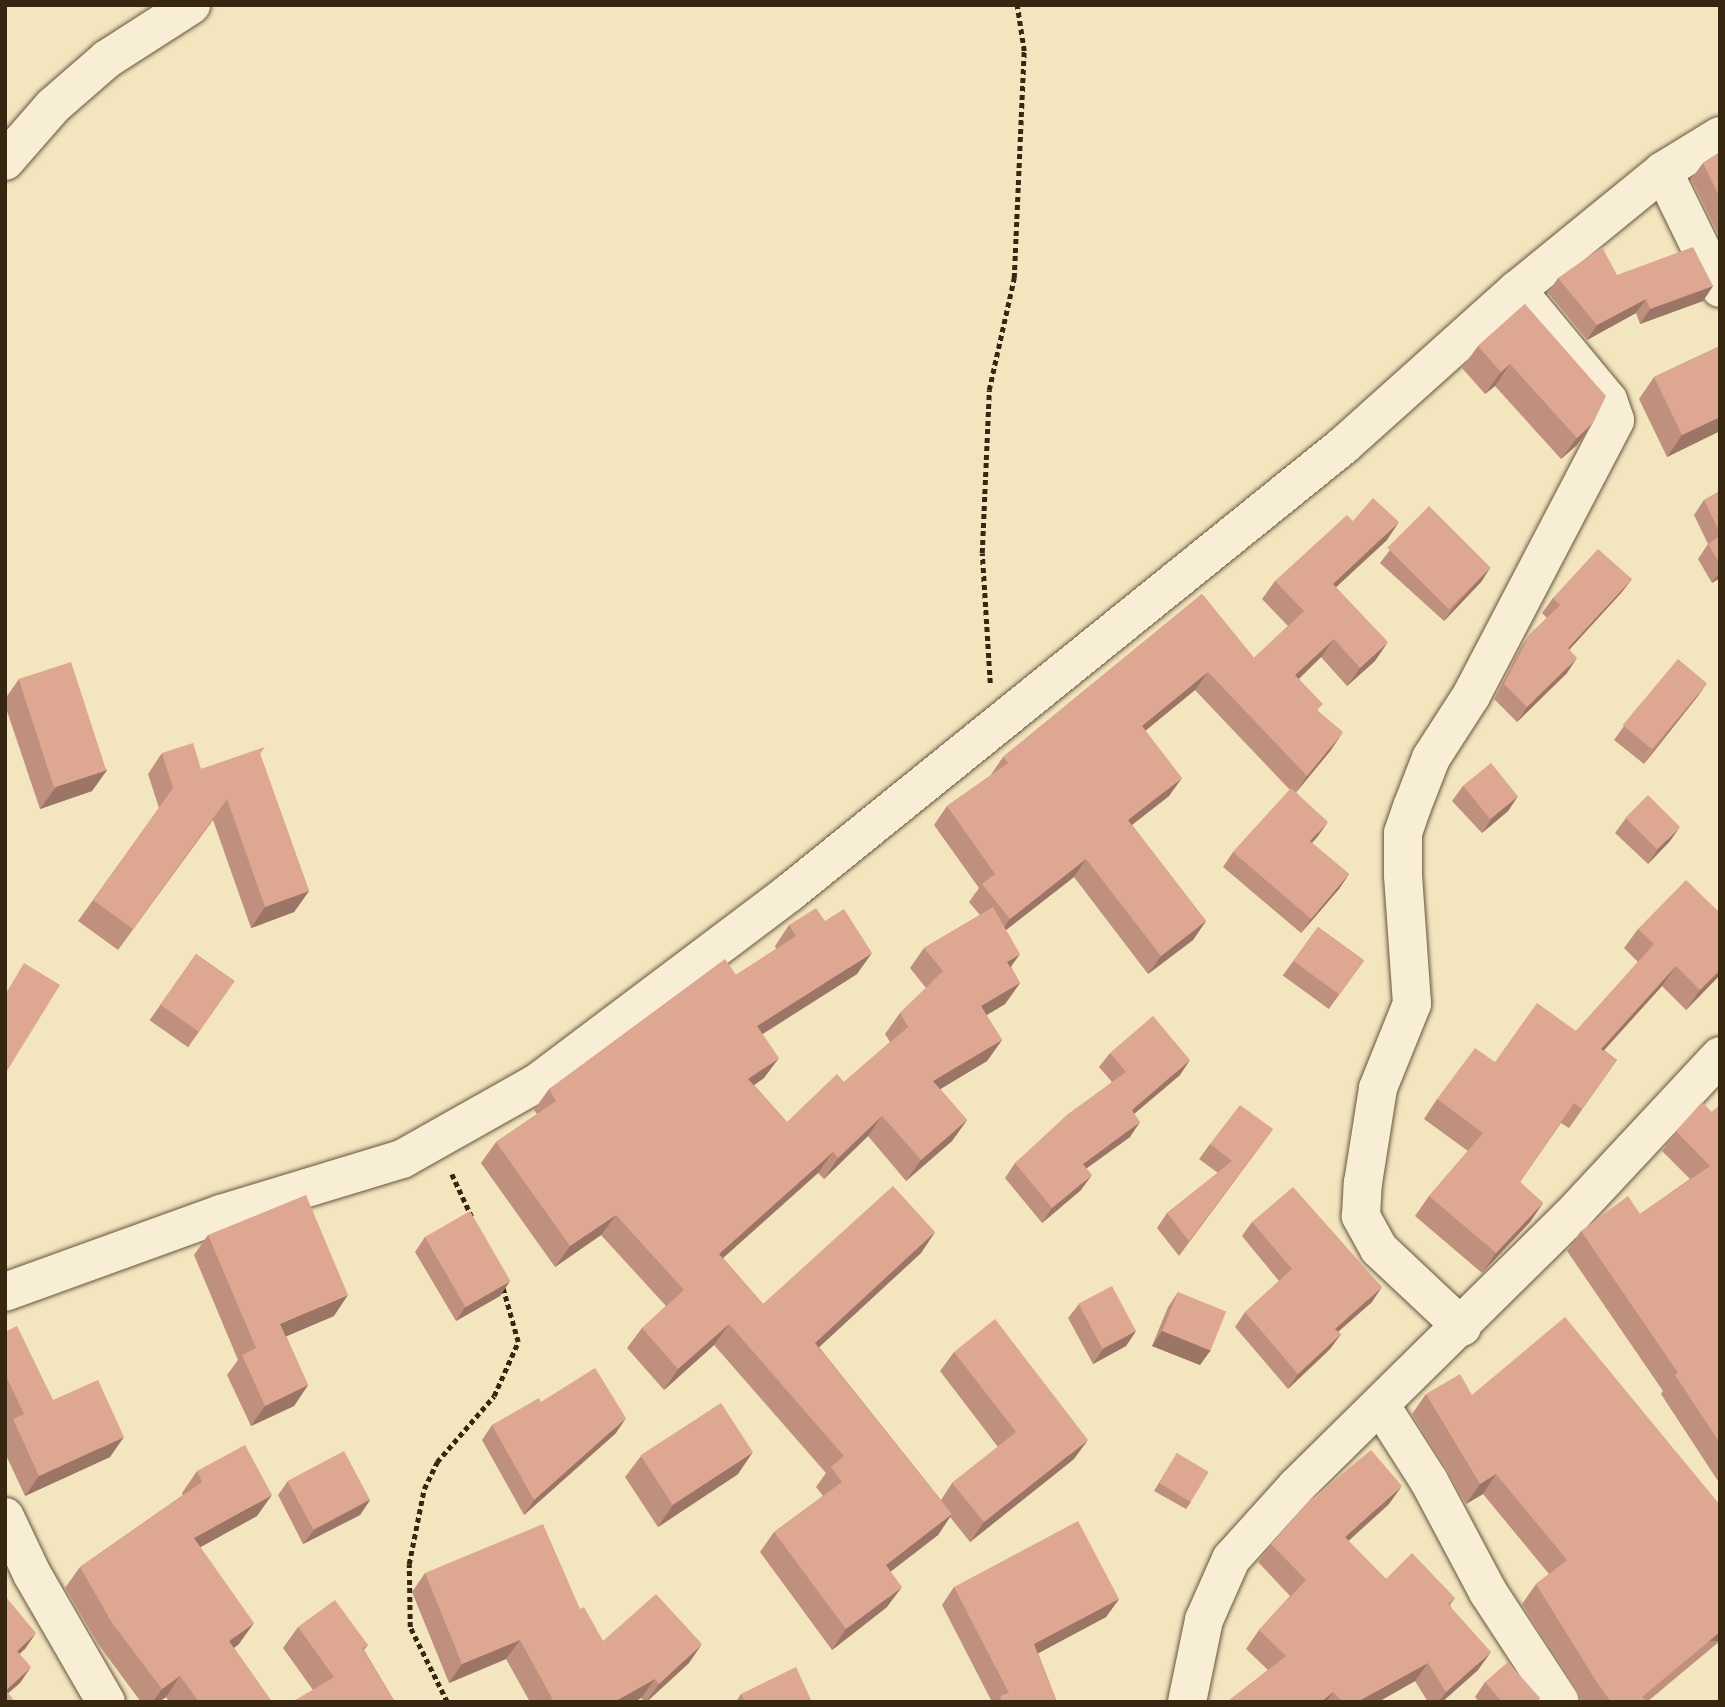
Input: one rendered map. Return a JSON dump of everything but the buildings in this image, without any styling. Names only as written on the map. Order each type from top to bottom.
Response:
[{"type":"street","points":[[5,161],[53,106],[107,59],[191,5]]},
{"type":"street","points":[[5,1292],[221,1214],[402,1159],[494,1111],[576,1055],[789,894],[1344,445],[1517,290],[1663,171],[1720,136]]},
{"type":"street","points":[[1663,171],[1720,288]]},
{"type":"street","points":[[1462,1327],[1380,1249],[1361,1216],[1378,1088],[1412,1004],[1403,833],[1431,758],[1471,696],[1615,420],[1608,400],[1517,290]]},
{"type":"street","points":[[1187,1702],[1204,1620],[1231,1559],[1462,1327],[1720,1056]]},
{"type":"street","points":[[1381,1406],[1429,1481],[1488,1592],[1560,1702]]},
{"type":"street","points":[[5,1517],[32,1574],[106,1702]]},
{"type":"path","points":[[993,729],[982,554],[989,390],[1014,278],[1024,51],[1017,5]]},
{"type":"path","points":[[438,1141],[475,1224]]},
{"type":"path","points":[[447,1702],[410,1627],[409,1564],[424,1489],[437,1462],[494,1396],[518,1342],[496,1271]]}]
